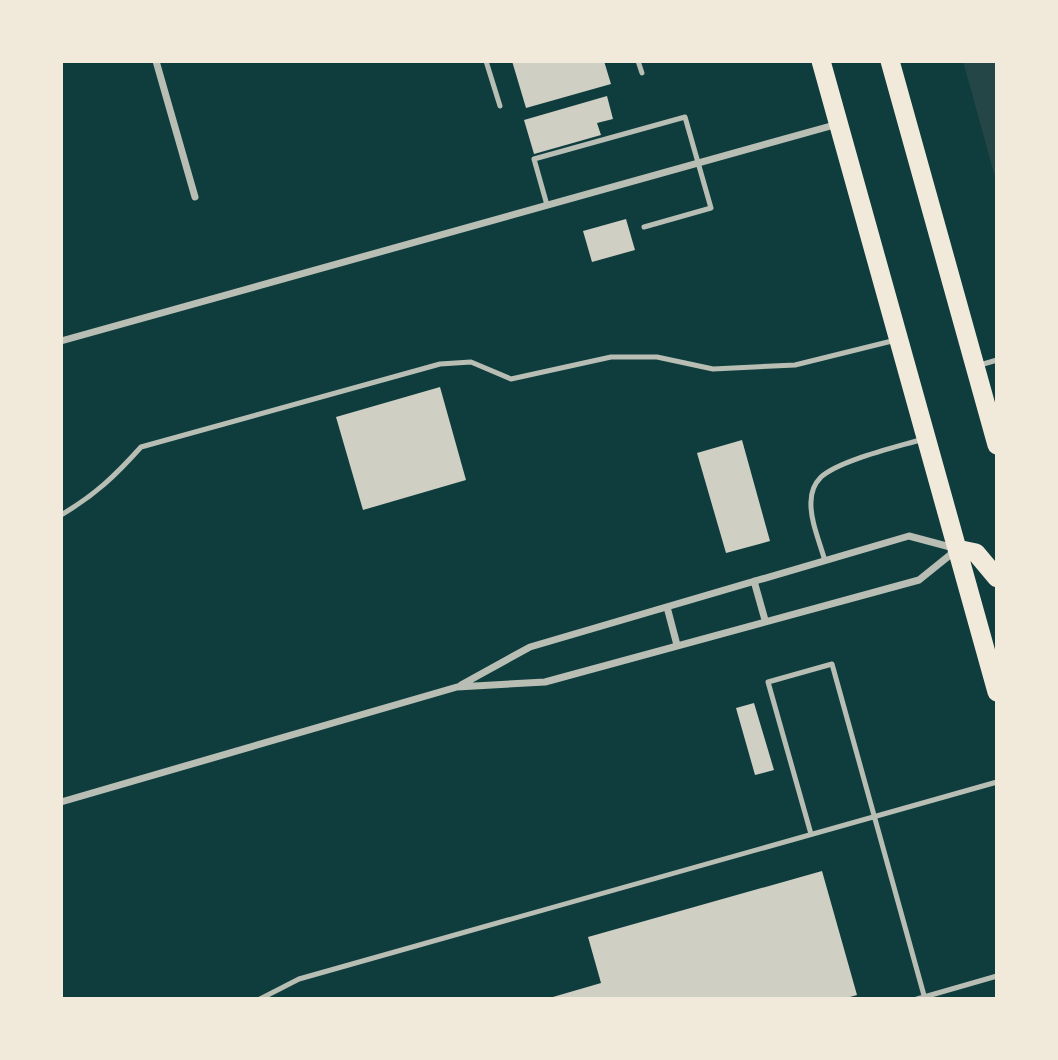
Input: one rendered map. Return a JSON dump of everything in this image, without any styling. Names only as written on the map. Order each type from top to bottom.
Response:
[{"type":"highway","points":[[821,61],[997,692]]},
{"type":"highway","points":[[890,61],[997,445]]},
{"type":"highway","points":[[957,550],[976,553],[997,578]]},
{"type":"street","points":[[156,61],[195,197]]},
{"type":"street","points":[[61,341],[839,124]]},
{"type":"street","points":[[61,802],[457,687],[530,647],[909,536],[957,550]]},
{"type":"street","points":[[457,687],[545,682],[919,580],[957,550]]},
{"type":"street","points":[[754,581],[765,621]]},
{"type":"street","points":[[667,607],[677,645]]},
{"type":"lane","points":[[486,61],[500,106]]},
{"type":"lane","points":[[638,61],[642,73]]},
{"type":"lane","points":[[547,205],[534,159],[685,117],[711,208],[644,227]]},
{"type":"lane","points":[[61,515],[90,498],[116,475],[141,447],[440,364],[471,362],[511,379],[611,357],[657,357],[713,369],[795,365],[899,340]]},
{"type":"lane","points":[[975,366],[997,360]]},
{"type":"lane","points":[[825,561],[810,505],[812,489],[819,479],[846,464],[926,438]]},
{"type":"lane","points":[[811,834],[768,682],[832,664],[925,998]]},
{"type":"lane","points":[[260,999],[299,979],[997,782]]},
{"type":"lane","points":[[917,999],[997,976]]},
{"type":"shaded area","points":[[963,61],[997,61],[997,184]]},
{"type":"building","points":[[512,61],[604,61],[611,84],[526,108]]},
{"type":"building","points":[[607,96],[613,119],[597,123],[601,135],[534,154],[524,120]]},
{"type":"building","points":[[626,219],[635,250],[592,262],[583,231]]},
{"type":"building","points":[[440,387],[466,480],[363,510],[336,417]]},
{"type":"building","points":[[742,440],[770,541],[726,553],[697,453]]},
{"type":"building","points":[[754,703],[774,770],[755,775],[736,708]]},
{"type":"building","points":[[822,871],[857,995],[843,999],[546,999],[601,983],[588,937]]}]
